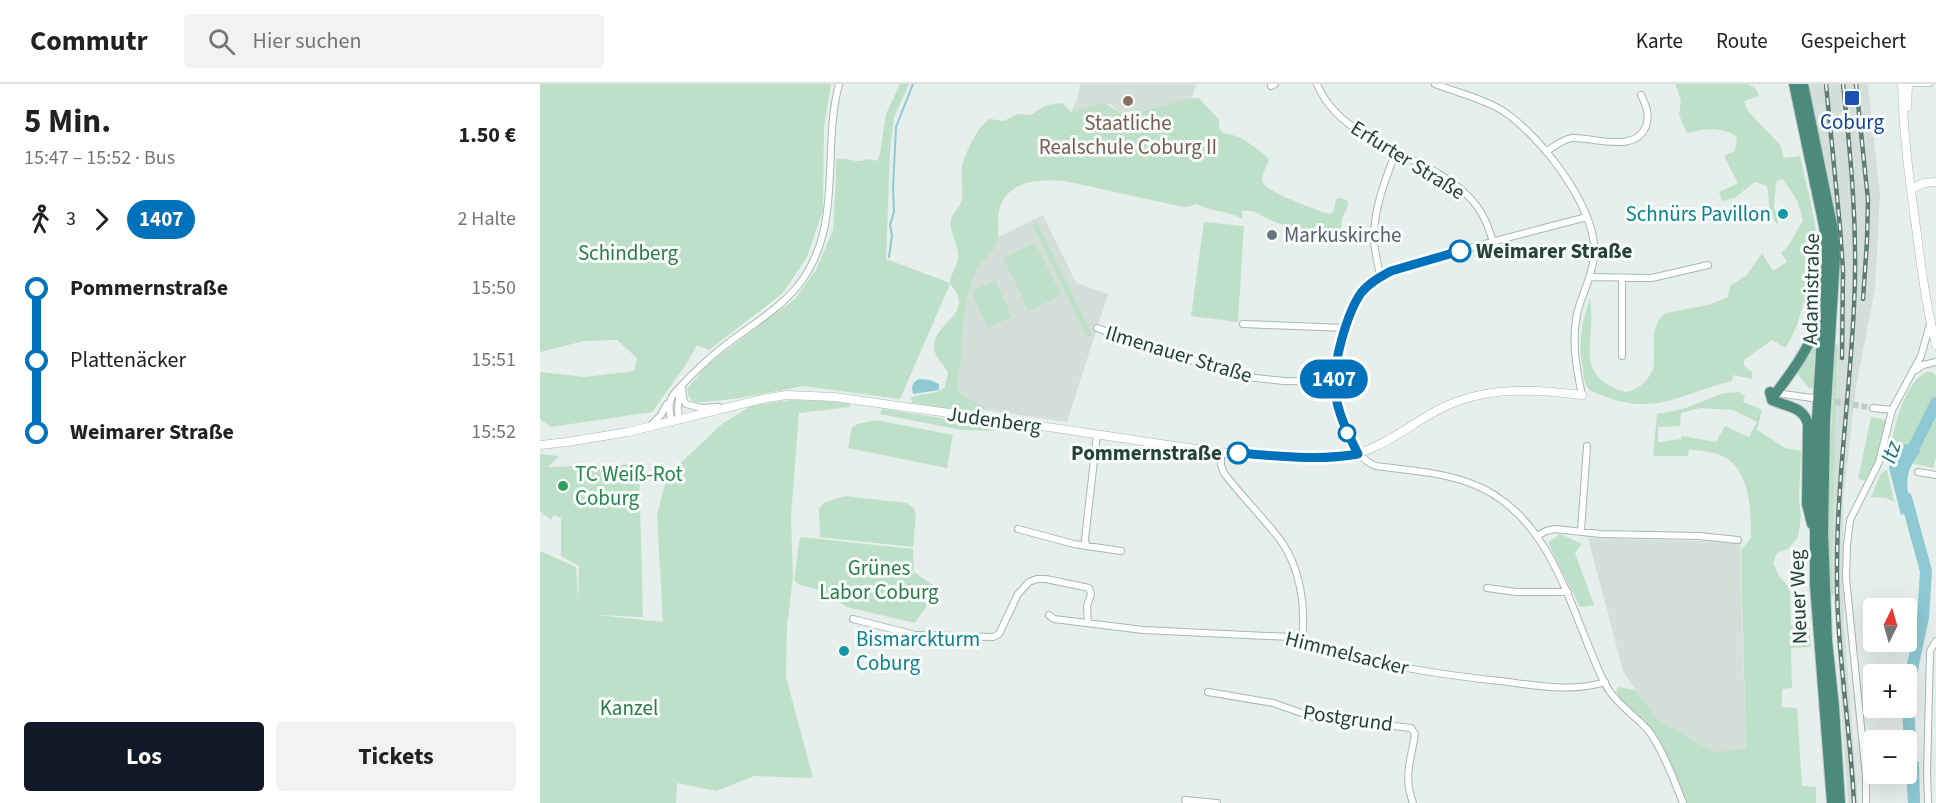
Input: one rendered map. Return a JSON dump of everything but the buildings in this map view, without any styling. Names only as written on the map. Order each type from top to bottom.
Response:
[{"type":"highway","name":"Adamistraße","points":[[1794,84],[1824,226],[1827,256],[1823,388]]},
{"type":"highway","name":"Adamistraße","points":[[1803,84],[1828,202],[1836,257],[1823,388]]},
{"type":"highway","points":[[1815,531],[1807,504],[1808,424],[1806,417],[1797,408],[1772,400],[1773,392],[1801,358],[1815,330],[1825,298]]},
{"type":"highway","name":"Neuer Weg","points":[[1823,388],[1815,531],[1818,629],[1832,803]]},
{"type":"highway","name":"Neuer Weg","points":[[1823,388],[1824,587],[1840,803]]},
{"type":"street","points":[[649,427],[661,415],[672,395],[700,366],[793,292],[812,266],[822,243],[828,211],[833,112],[839,84]]},
{"type":"street","name":"Erfurter Straße","points":[[1317,84],[1332,110],[1357,129],[1446,180],[1469,197],[1486,220],[1493,242]]},
{"type":"street","points":[[1435,84],[1496,107],[1522,126],[1547,151],[1564,175],[1587,217],[1595,255],[1575,329],[1575,356],[1581,395]]},
{"type":"street","points":[[1902,84],[1904,126]]},
{"type":"street","points":[[1908,84],[1904,126],[1930,323],[1936,345]]},
{"type":"street","points":[[1913,84],[1930,84]]},
{"type":"street","points":[[1547,151],[1564,140],[1574,138],[1613,143],[1636,139],[1644,132],[1648,117],[1641,95]]},
{"type":"street","points":[[1380,276],[1375,249],[1375,229],[1381,193],[1395,151]]},
{"type":"street","points":[[1911,189],[1919,184],[1936,182]]},
{"type":"street","points":[[1587,217],[1380,276],[1362,291],[1353,306],[1337,355],[1334,382],[1339,411],[1349,438],[1358,454],[1367,462],[1376,466],[1444,476],[1479,486],[1505,503],[1526,522],[1568,592],[1605,682],[1618,702],[1647,729],[1654,739],[1683,803]]},
{"type":"street","points":[[1590,277],[1661,277],[1708,265]]},
{"type":"street","points":[[1622,278],[1622,356]]},
{"type":"street","points":[[1863,747],[1846,578],[1851,520],[1882,463],[1892,410],[1921,356],[1930,323]]},
{"type":"street","points":[[1243,324],[1346,328]]},
{"type":"street","name":"Ilmenauer Straße","points":[[1097,328],[1246,377],[1284,381],[1334,382]]},
{"type":"street","points":[[1913,372],[1923,365],[1936,362]]},
{"type":"street","points":[[682,385],[683,399],[689,406],[731,407]]},
{"type":"street","points":[[675,420],[682,385]]},
{"type":"street","name":"Judenberg","points":[[540,444],[567,442],[649,427],[787,395],[820,396],[1221,452],[1290,457],[1335,457],[1358,454],[1389,440],[1441,408],[1464,399],[1488,393],[1530,390],[1581,395]]},
{"type":"street","points":[[1773,392],[1812,398]]},
{"type":"street","points":[[672,395],[669,408],[675,420]]},
{"type":"street","points":[[1873,408],[1892,410]]},
{"type":"street","points":[[1086,545],[1097,434]]},
{"type":"street","points":[[1581,531],[1587,446]]},
{"type":"street","points":[[1221,452],[1221,465],[1224,472],[1280,540],[1293,563],[1301,596],[1302,639]]},
{"type":"street","points":[[1918,472],[1936,475]]},
{"type":"street","points":[[1018,529],[1121,551]]},
{"type":"street","points":[[1537,537],[1550,529],[1601,534],[1699,536],[1738,540]]},
{"type":"street","points":[[853,619],[915,635],[993,638],[999,634],[1021,590],[1032,581],[1046,579],[1089,588],[1091,594],[1088,623]]},
{"type":"street","points":[[1487,588],[1516,592],[1568,592]]},
{"type":"street","name":"Himmelsacker","points":[[1049,615],[1054,619],[1143,630],[1274,635],[1302,639],[1354,657],[1432,673],[1564,687],[1582,687],[1605,682]]},
{"type":"street","points":[[1928,803],[1930,651],[1936,641]]},
{"type":"street","name":"Postgrund","points":[[1209,692],[1273,704],[1313,717],[1411,728],[1415,734],[1407,781],[1413,803]]},
{"type":"street","points":[[1927,772],[1936,772]]},
{"type":"street","points":[[1866,784],[1866,803]]},
{"type":"street","points":[[1185,800],[1217,803]]},
{"type":"shaded area","name":"Staatliche Realschule Coburg II","points":[[1080,84],[1196,84],[1192,98],[1130,115],[1120,113],[1110,104],[1071,112]]},
{"type":"shaded area","points":[[1807,84],[1868,84],[1880,195],[1875,288],[1856,387],[1843,502],[1844,625],[1858,803],[1848,803],[1832,572],[1841,257],[1836,213]]},
{"type":"shaded area","points":[[1043,215],[1076,283],[1108,294],[1067,422],[951,405],[967,299],[982,245]]},
{"type":"shaded area","points":[[1588,538],[1740,542],[1746,750],[1714,752],[1657,719],[1642,700],[1623,671]]},
{"type":"green space","name":"Schindberg","points":[[540,84],[831,84],[824,127],[823,210],[807,257],[783,293],[709,350],[697,345],[652,412],[551,427],[540,419],[540,372],[585,377],[634,371],[637,358],[617,340],[584,341],[540,352]]},
{"type":"green space","points":[[900,84],[909,84],[894,117],[890,152],[886,259],[950,283],[958,257],[951,230],[951,220],[962,200],[963,162],[981,126],[990,119],[1004,121],[1017,114],[1030,115],[1047,105],[1062,103],[1071,112],[1105,103],[1120,113],[1130,115],[1186,99],[1199,98],[1219,120],[1219,128],[1223,133],[1241,138],[1266,156],[1269,160],[1262,180],[1267,187],[1294,201],[1330,214],[1334,211],[1336,199],[1341,198],[1348,201],[1341,222],[1340,240],[1322,241],[1301,230],[1246,210],[1242,211],[1242,219],[1196,204],[1183,207],[1065,181],[1031,182],[1013,190],[1001,206],[997,243],[976,271],[967,302],[957,388],[962,395],[981,404],[984,410],[978,413],[912,403],[911,398],[936,392],[945,387],[948,372],[937,357],[934,347],[936,338],[957,310],[959,303],[957,294],[950,284],[900,399],[803,386],[741,398],[695,403],[689,397],[687,389],[707,365],[795,299],[816,270],[833,230],[836,159],[877,161],[886,114]]},
{"type":"green space","points":[[1675,84],[1748,84],[1755,88],[1759,96],[1744,101],[1748,111],[1780,145],[1784,158],[1800,156],[1816,230],[1818,286],[1815,305],[1804,303],[1786,348],[1772,340],[1744,360],[1744,366],[1752,372],[1752,379],[1733,375],[1732,381],[1678,398],[1648,404],[1632,403],[1591,391],[1584,379],[1581,342],[1590,298],[1590,353],[1593,368],[1603,381],[1612,387],[1625,392],[1634,390],[1649,377],[1653,369],[1655,331],[1660,318],[1666,313],[1708,305],[1728,297],[1730,286],[1747,275],[1762,253],[1773,271],[1787,262],[1781,253],[1803,221],[1798,202],[1783,179],[1777,181],[1776,184],[1774,207],[1777,224],[1770,210],[1767,186],[1755,182],[1734,198],[1722,201],[1719,192],[1738,183],[1725,158],[1726,155],[1735,151],[1737,137],[1719,130],[1687,133],[1679,115],[1681,100]]},
{"type":"green space","points":[[1037,222],[1092,335],[1087,337],[1032,224]]},
{"type":"green space","points":[[1204,222],[1244,226],[1238,322],[1191,316]]},
{"type":"green space","points":[[1035,243],[1061,295],[1029,311],[1003,258]]},
{"type":"green space","points":[[995,280],[1012,317],[988,328],[971,291]]},
{"type":"green space","points":[[1816,336],[1813,388],[1809,388],[1796,372]]},
{"type":"green space","points":[[1838,344],[1832,572],[1834,595],[1828,597],[1829,476],[1835,345]]},
{"type":"green space","points":[[1927,372],[1932,372],[1936,376],[1936,458],[1933,468],[1888,458],[1896,423],[1905,398],[1918,378]]},
{"type":"green space","points":[[1739,392],[1745,396],[1743,402],[1762,410],[1757,430],[1785,448],[1801,451],[1799,500],[1801,517],[1798,537],[1788,549],[1777,553],[1773,563],[1779,576],[1790,588],[1791,626],[1809,626],[1811,647],[1791,648],[1792,688],[1782,689],[1782,707],[1797,708],[1802,786],[1816,787],[1816,803],[1684,803],[1655,735],[1620,701],[1616,689],[1619,687],[1635,690],[1657,719],[1714,752],[1746,749],[1741,550],[1751,538],[1747,490],[1737,469],[1729,460],[1718,454],[1689,449],[1688,456],[1653,456],[1657,414],[1683,409],[1724,393]],"holes":[[[1700,408],[1733,410],[1757,422],[1749,437],[1725,426],[1716,442],[1682,436],[1681,439],[1658,442],[1658,427],[1680,426],[1681,413]]]},
{"type":"green space","name":"Kanzel","points":[[790,400],[850,403],[850,407],[799,413],[791,516],[793,577],[787,626],[786,677],[813,778],[754,776],[716,791],[677,783],[676,803],[540,803],[540,551],[576,567],[578,600],[579,566],[561,556],[561,518],[554,515],[551,520],[540,511],[540,454],[559,456],[548,467],[639,464],[643,617],[597,615],[663,622],[657,515],[667,476],[722,424],[751,406]]},
{"type":"green space","points":[[882,409],[995,426],[994,431],[961,430],[880,414]]},
{"type":"green space","points":[[1871,417],[1886,420],[1877,458],[1866,481],[1858,479]]},
{"type":"green space","points":[[876,420],[953,435],[947,468],[848,448],[852,427]]},
{"type":"green space","points":[[1887,470],[1894,502],[1886,498],[1871,497],[1881,473]]},
{"type":"green space","points":[[845,496],[906,503],[914,508],[916,514],[913,547],[820,537],[819,508],[825,502]]},
{"type":"green space","points":[[1560,534],[1582,544],[1575,553],[1594,605],[1580,607],[1548,543]]},
{"type":"green space","name":"Grünes Labor Coburg","points":[[800,537],[913,549],[914,572],[938,589],[915,623],[847,607],[825,592],[798,584],[794,579]]},
{"type":"water","points":[[919,379],[939,384],[939,390],[913,394],[913,385]]},
{"type":"water","points":[[1902,443],[1921,451],[1908,473],[1907,486],[1911,511],[1901,515],[1889,468]]},
{"type":"water","points":[[1917,622],[1926,625],[1921,647],[1917,648]]},
{"type":"water","points":[[1917,762],[1919,762],[1920,803],[1909,803],[1908,784],[1917,784]]},
{"type":"waterway","points":[[889,257],[892,235],[890,225],[894,212],[896,127],[913,84]]},
{"type":"waterway","name":"Itz","points":[[1907,461],[1936,403]]},
{"type":"waterway","name":"Itz","points":[[1906,498],[1926,571],[1923,617],[1907,693],[1914,803]]},
{"type":"tunnel","points":[[1826,400],[1873,408]]},
{"type":"railway","points":[[1826,84],[1843,271],[1842,358]]},
{"type":"railway","points":[[1843,84],[1853,195],[1855,278],[1839,502],[1837,597],[1854,803]]},
{"type":"railway","points":[[1856,84],[1868,200],[1863,299]]},
{"type":"bus line","name":"1407","points":[[1238,453],[1290,457],[1335,457],[1358,454],[1339,411],[1334,382],[1337,355],[1353,306],[1362,291],[1380,276],[1460,251]]},
{"type":"place","name":"Coburg","points":[[1852,98]]},
{"type":"place","name":"Staatliche Realschule Coburg II","points":[[1128,101]]},
{"type":"place","name":"Schnürs Pavillon","points":[[1783,214]]},
{"type":"place","name":"Markuskirche","points":[[1272,235]]},
{"type":"place","name":"Weimarer Straße","points":[[1460,251]]},
{"type":"place","name":"Pommernstraße","points":[[1238,453]]},
{"type":"place","name":"TC Weiß-Rot Coburg","points":[[563,486]]},
{"type":"place","name":"Bismarckturm Coburg","points":[[844,651]]}]
